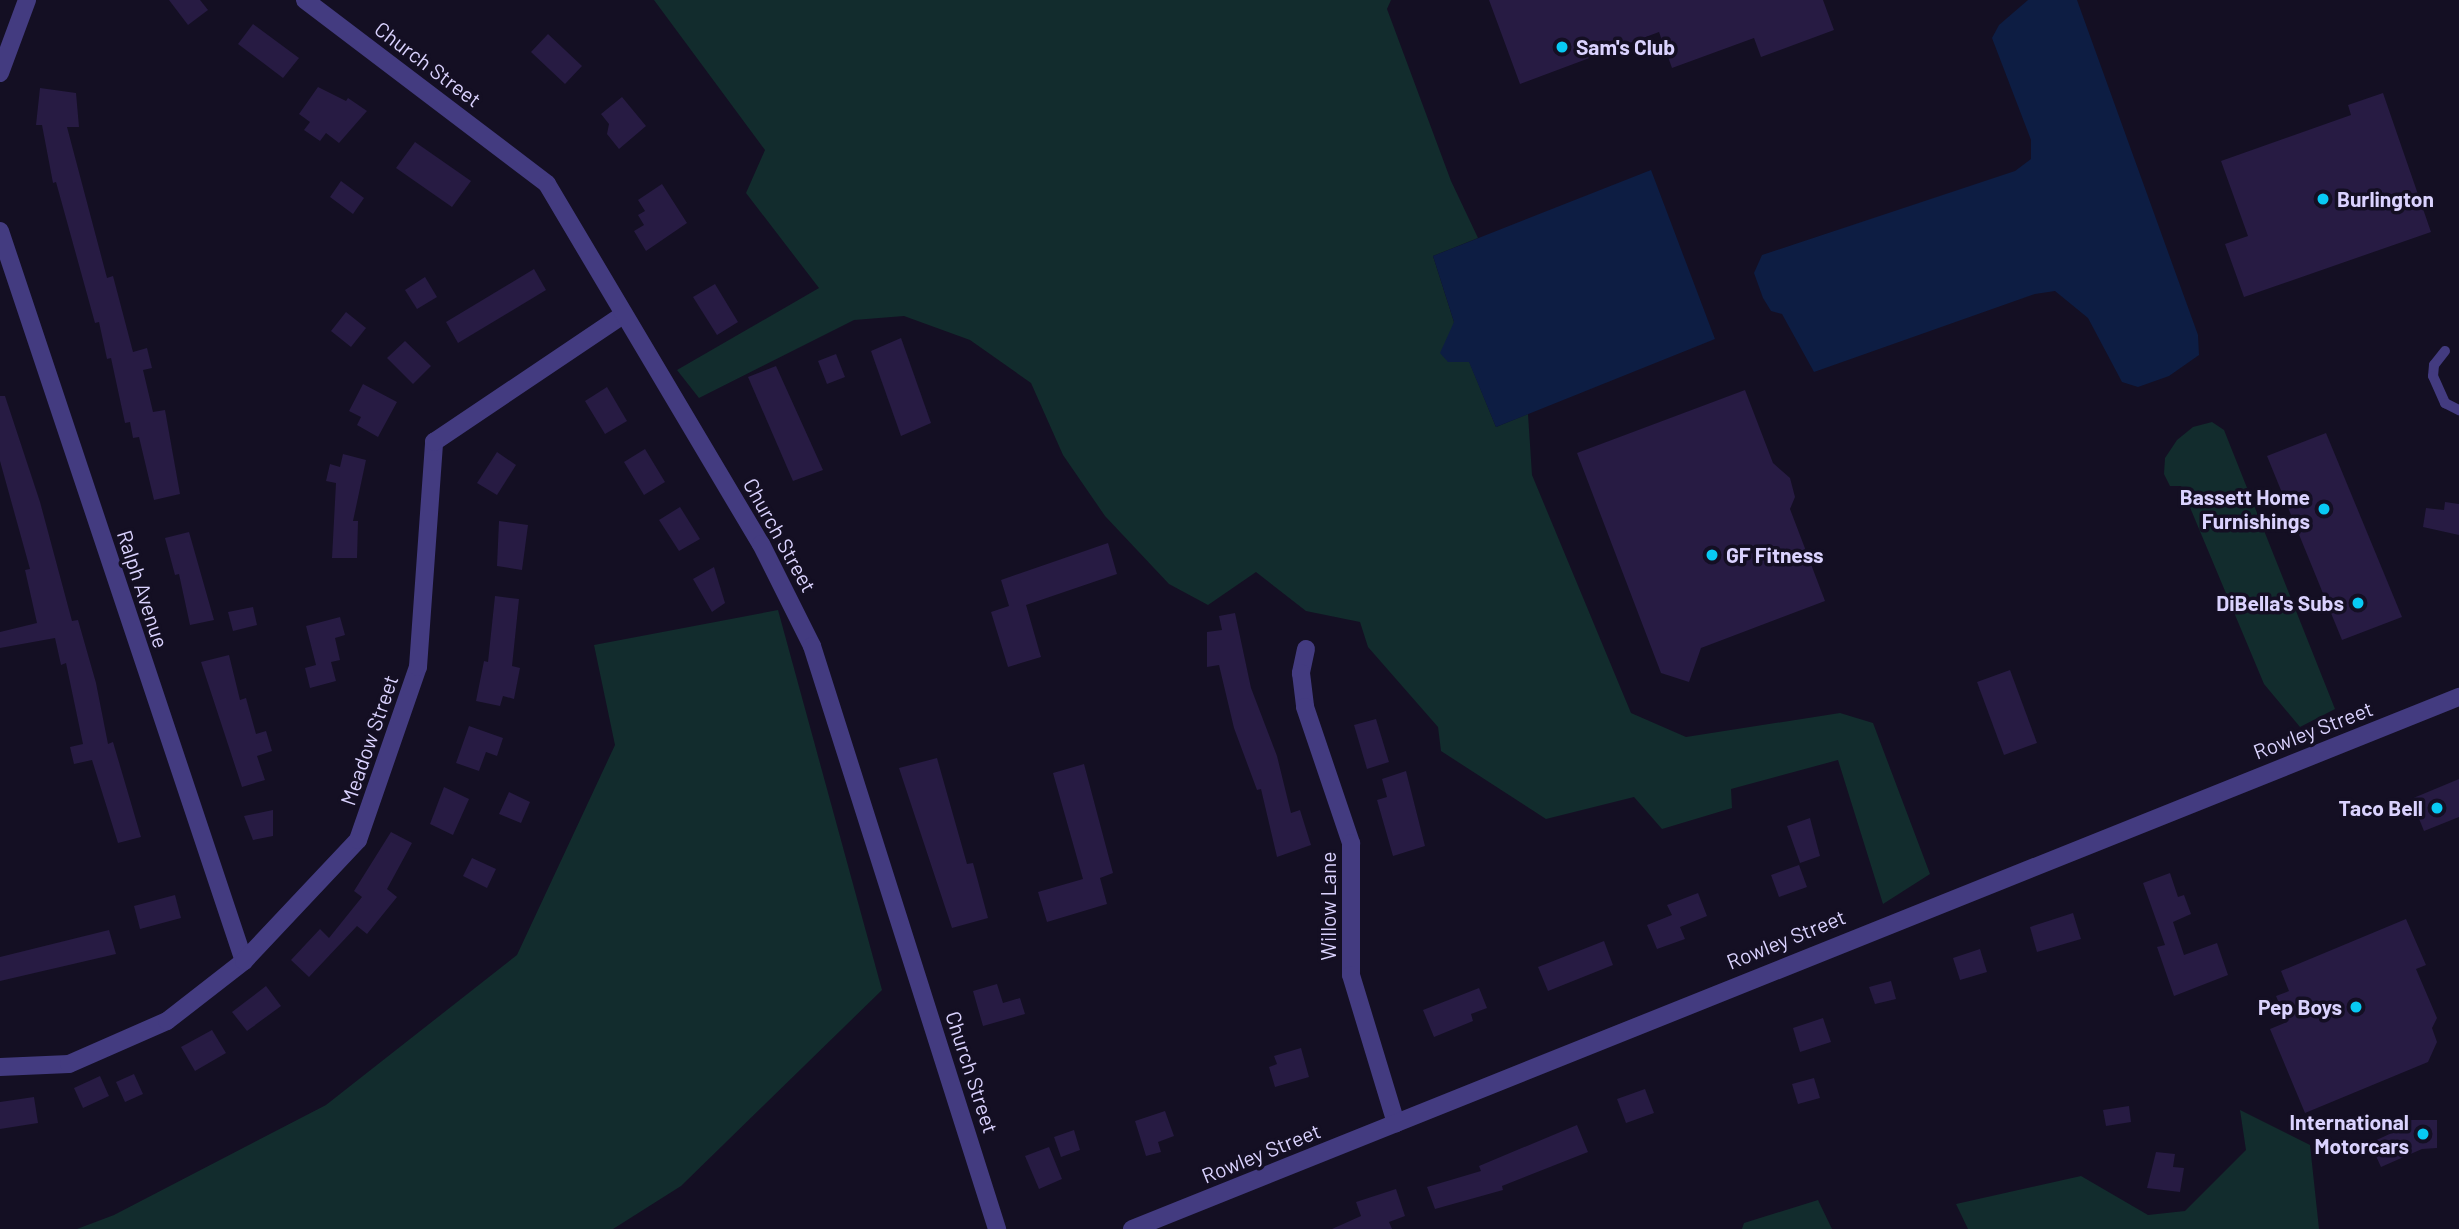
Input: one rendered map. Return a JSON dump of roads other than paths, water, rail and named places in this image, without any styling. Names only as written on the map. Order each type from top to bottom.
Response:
[{"type":"street","points":[[0,74],[27,0]]},
{"type":"street","name":"Church Street","points":[[305,0],[547,184],[761,544],[812,646],[997,1229]]},
{"type":"street","name":"Ralph Avenue","points":[[0,231],[244,961]]},
{"type":"street","name":"Meadow Street","points":[[0,1067],[69,1063],[167,1021],[244,961],[358,840],[418,667],[435,442],[624,315]]},
{"type":"street","name":"Willow Lane","points":[[1306,649],[1301,673],[1305,707],[1351,843],[1351,975],[1396,1123]]},
{"type":"street","name":"Rowley Street","points":[[1132,1229],[2459,697]]},
{"type":"lane","points":[[2445,351],[2434,365],[2433,376],[2445,403],[2459,411]]},
{"type":"water","points":[[2028,0],[2077,0],[2198,335],[2199,355],[2169,376],[2138,387],[2122,382],[2088,318],[2055,291],[2035,294],[1814,372],[1782,314],[1771,311],[1763,298],[1754,273],[1762,255],[2015,171],[2031,159],[2031,140],[1992,38],[1999,25]]},
{"type":"water","points":[[1651,170],[1715,339],[1496,427],[1469,362],[1448,362],[1440,353],[1454,322],[1433,256]]},
{"type":"place","name":"Sam's Club","points":[[1562,47]]},
{"type":"place","name":"Burlington","points":[[2323,199]]},
{"type":"place","name":"Bassett Home Furnishings","points":[[2324,509]]},
{"type":"place","name":"GF Fitness","points":[[1712,555]]},
{"type":"place","name":"DiBella's Subs","points":[[2358,603]]},
{"type":"place","name":"Taco Bell","points":[[2437,808]]},
{"type":"place","name":"Pep Boys","points":[[2356,1007]]},
{"type":"place","name":"International Motorcars","points":[[2423,1134]]}]
